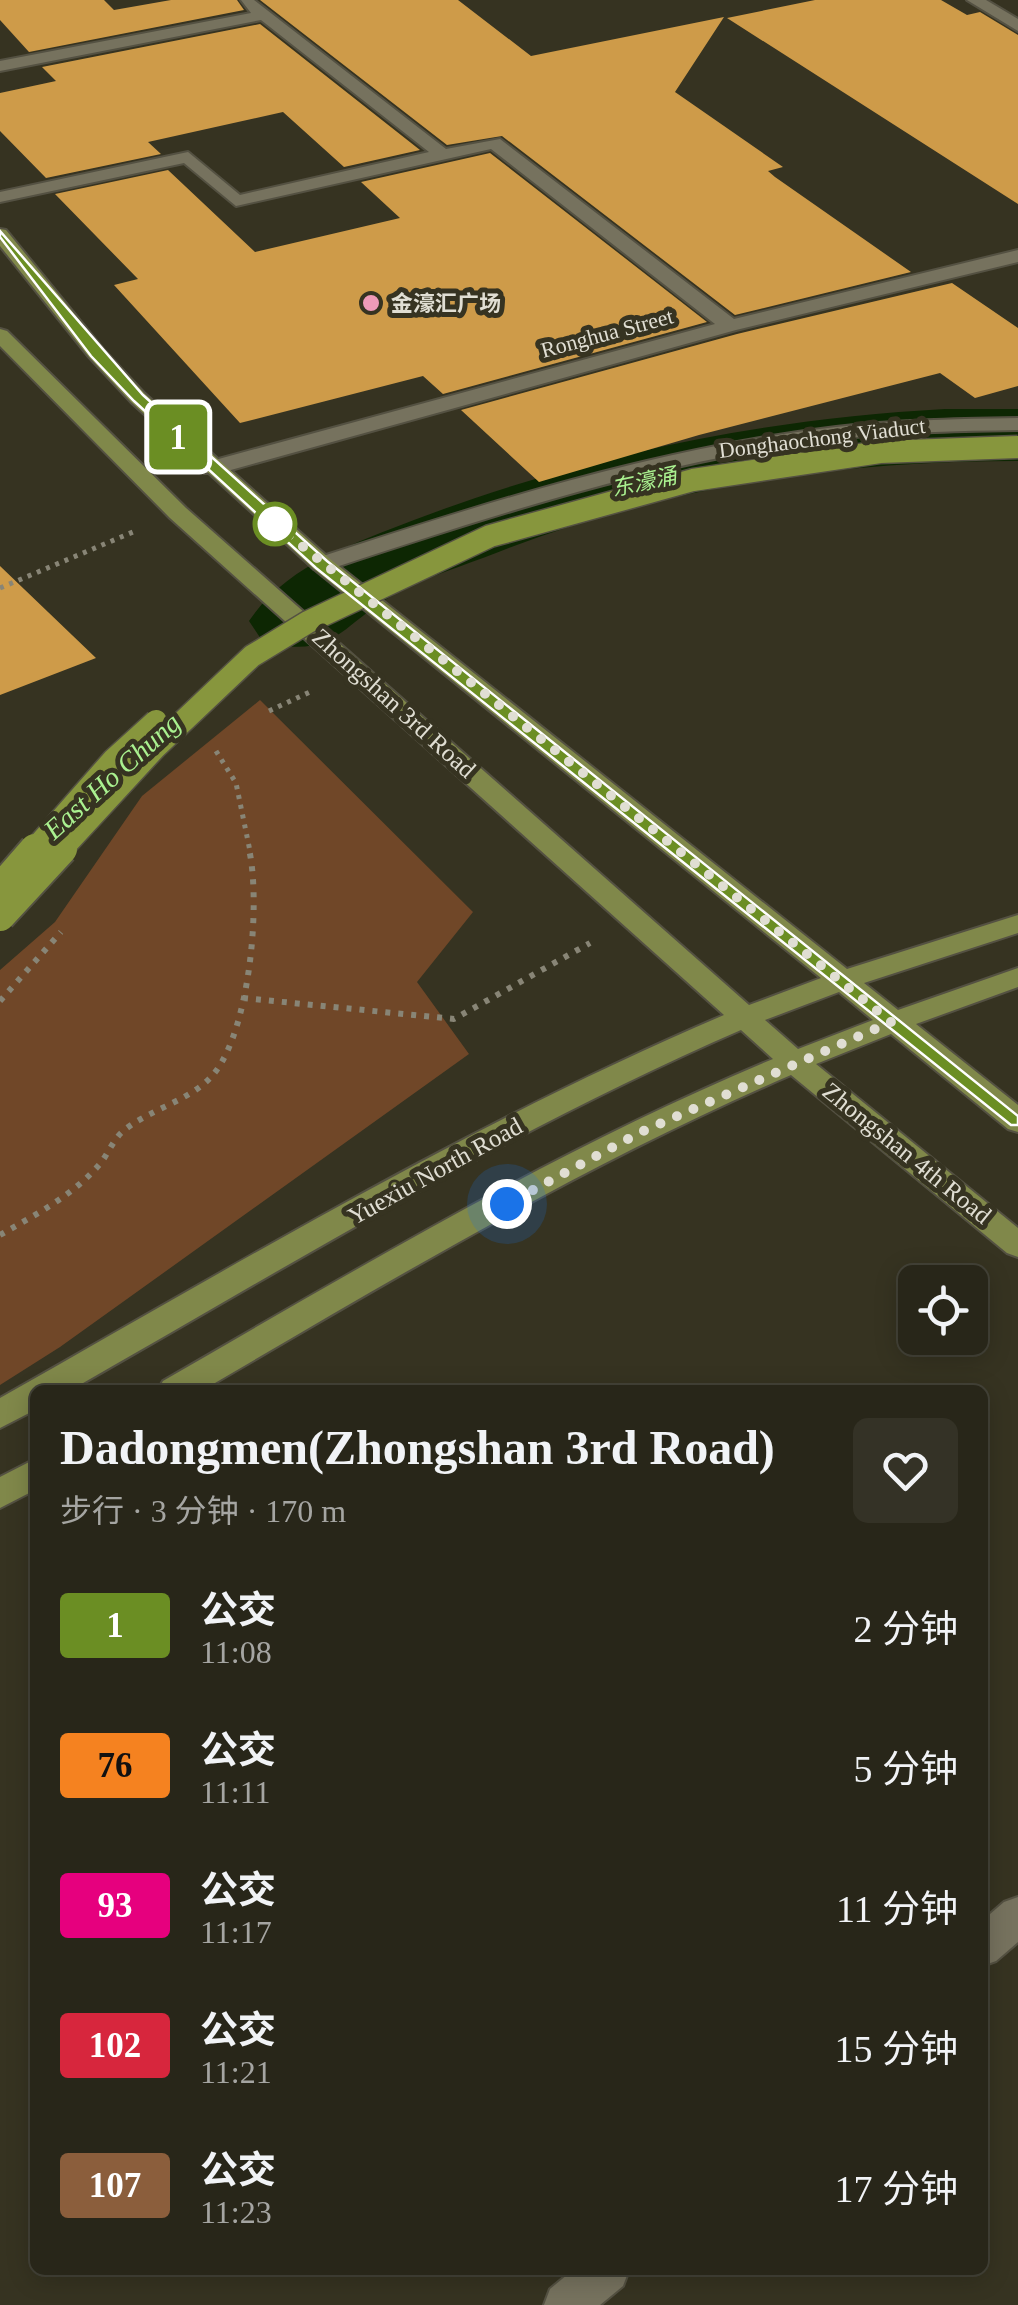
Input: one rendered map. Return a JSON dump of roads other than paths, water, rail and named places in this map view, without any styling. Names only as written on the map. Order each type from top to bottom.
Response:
[{"type":"highway","name":"Donghaochong Viaduct","points":[[0,889],[113,760],[203,684],[295,624],[446,550],[547,514],[708,476],[876,450],[1018,445]]},
{"type":"highway","name":"Donghaochong Viaduct","points":[[0,916],[155,748],[252,656],[308,622],[407,572],[490,536],[693,480],[880,452],[1018,445]]},
{"type":"main road","points":[[0,234],[96,354],[212,468],[322,564],[1018,1120]]},
{"type":"main road","name":"Zhongshan 3rd Road","points":[[0,335],[178,513],[795,1062]]},
{"type":"main road","name":"Yuexiu North Road","points":[[52,1385],[474,1147],[587,1089],[745,1017],[1018,924]]},
{"type":"main road","points":[[184,1385],[373,1276],[641,1132],[891,1022],[1018,978]]},
{"type":"main road","name":"Zhongshan 4th Road","points":[[795,1062],[1018,1245]]},
{"type":"main road","points":[[0,1414],[30,1397]]},
{"type":"main road","points":[[0,1494],[30,1476]]},
{"type":"lane","points":[[244,0],[443,154]]},
{"type":"lane","points":[[975,0],[1018,26]]},
{"type":"lane","points":[[0,66],[264,14]]},
{"type":"lane","points":[[0,197],[188,157],[236,201],[494,143],[730,326]]},
{"type":"lane","name":"Ronghua Street","points":[[212,468],[730,326],[1018,256]]},
{"type":"lane","points":[[322,564],[486,510],[656,462],[752,442],[856,428],[1018,424]]},
{"type":"lane","points":[[988,1942],[1018,1916]]},
{"type":"lane","points":[[566,2305],[601,2275]]},
{"type":"waterway","name":"东濠涌","points":[[297,621],[345,585],[382,564],[504,518],[648,475],[722,460],[871,439],[1018,435]]},
{"type":"place","name":"金濠汇广场","points":[[371,303]]},
{"type":"water label","name":"East Ho Chung","points":[[112,776]]}]
